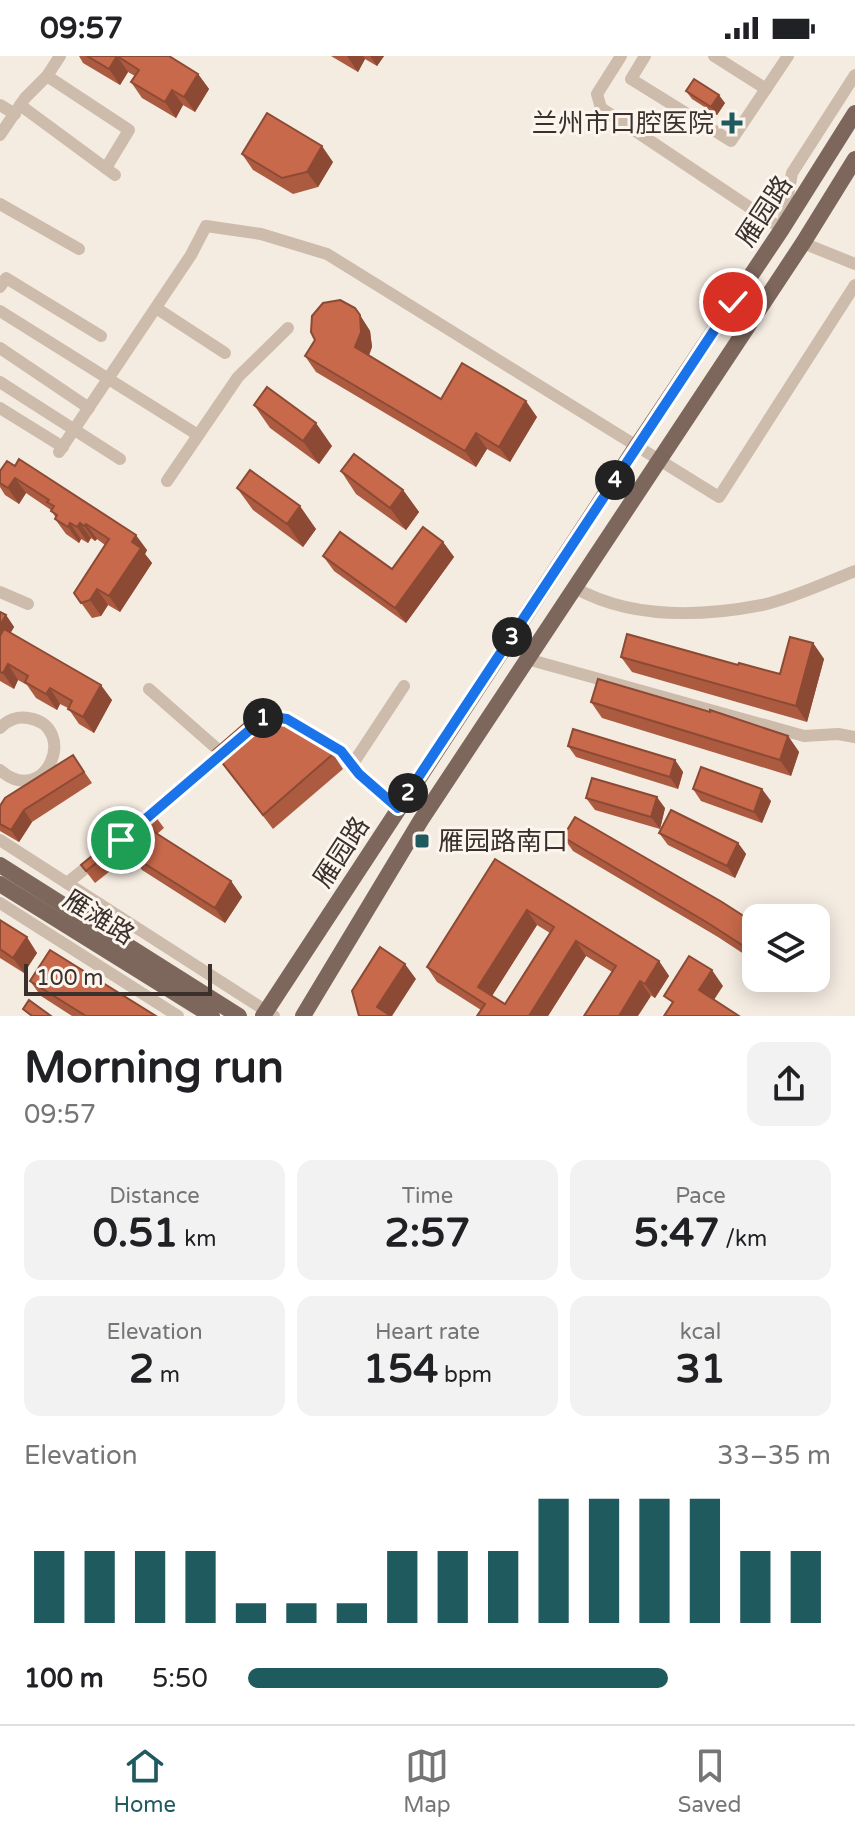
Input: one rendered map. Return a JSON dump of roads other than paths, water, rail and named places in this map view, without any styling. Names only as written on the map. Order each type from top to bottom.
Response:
[{"type":"main road","name":"雁园路","points":[[268,1014],[398,808],[782,229],[855,113]]},
{"type":"main road","name":"雁园路","points":[[303,1016],[421,820],[803,243],[855,159]]},
{"type":"main road","points":[[782,229],[803,243]]},
{"type":"main road","name":"雁滩路","points":[[0,865],[239,1016]]},
{"type":"main road","name":"雁滩路","points":[[0,884],[212,1016]]},
{"type":"street","points":[[0,135],[60,56]]},
{"type":"street","points":[[621,56],[597,94],[601,108],[782,229],[792,173],[855,75]]},
{"type":"street","points":[[645,56],[631,79],[731,141],[788,56]]},
{"type":"street","points":[[714,56],[766,89]]},
{"type":"street","points":[[0,105],[18,109],[110,171],[129,130],[47,76]]},
{"type":"street","points":[[0,204],[79,249]]},
{"type":"street","points":[[0,408],[61,449],[191,255],[206,226],[261,234],[327,254],[719,497],[855,285]]},
{"type":"street","points":[[803,243],[855,264]]},
{"type":"street","points":[[0,287],[6,278],[101,336]]},
{"type":"street","points":[[156,308],[225,353]]},
{"type":"street","points":[[0,311],[198,435]]},
{"type":"street","points":[[167,481],[238,377],[288,328]]},
{"type":"street","points":[[0,348],[89,408]]},
{"type":"street","points":[[0,382],[120,459]]},
{"type":"street","points":[[575,588],[598,601],[641,611],[699,613],[765,605],[855,571]]},
{"type":"street","points":[[0,592],[28,604]]},
{"type":"street","points":[[527,659],[804,736],[838,734],[855,737]]},
{"type":"street","points":[[352,765],[404,686]]},
{"type":"street","points":[[149,689],[223,754]]},
{"type":"street","points":[[245,735],[266,716],[287,719],[341,751],[398,808]]},
{"type":"street","points":[[0,728],[15,718],[27,717],[39,721],[49,729],[55,753],[51,765],[32,780],[19,780],[4,773],[0,789]]},
{"type":"street","points":[[127,835],[234,745]]},
{"type":"street","name":"雁滩路","points":[[0,840],[268,1014]]},
{"type":"street","points":[[67,883],[103,854]]},
{"type":"street","name":"雁滩路","points":[[0,903],[178,1016]]},
{"type":"place","name":"兰州市口腔医院","points":[[732,123]]},
{"type":"place","name":"雁园路南口","points":[[422,841]]}]
